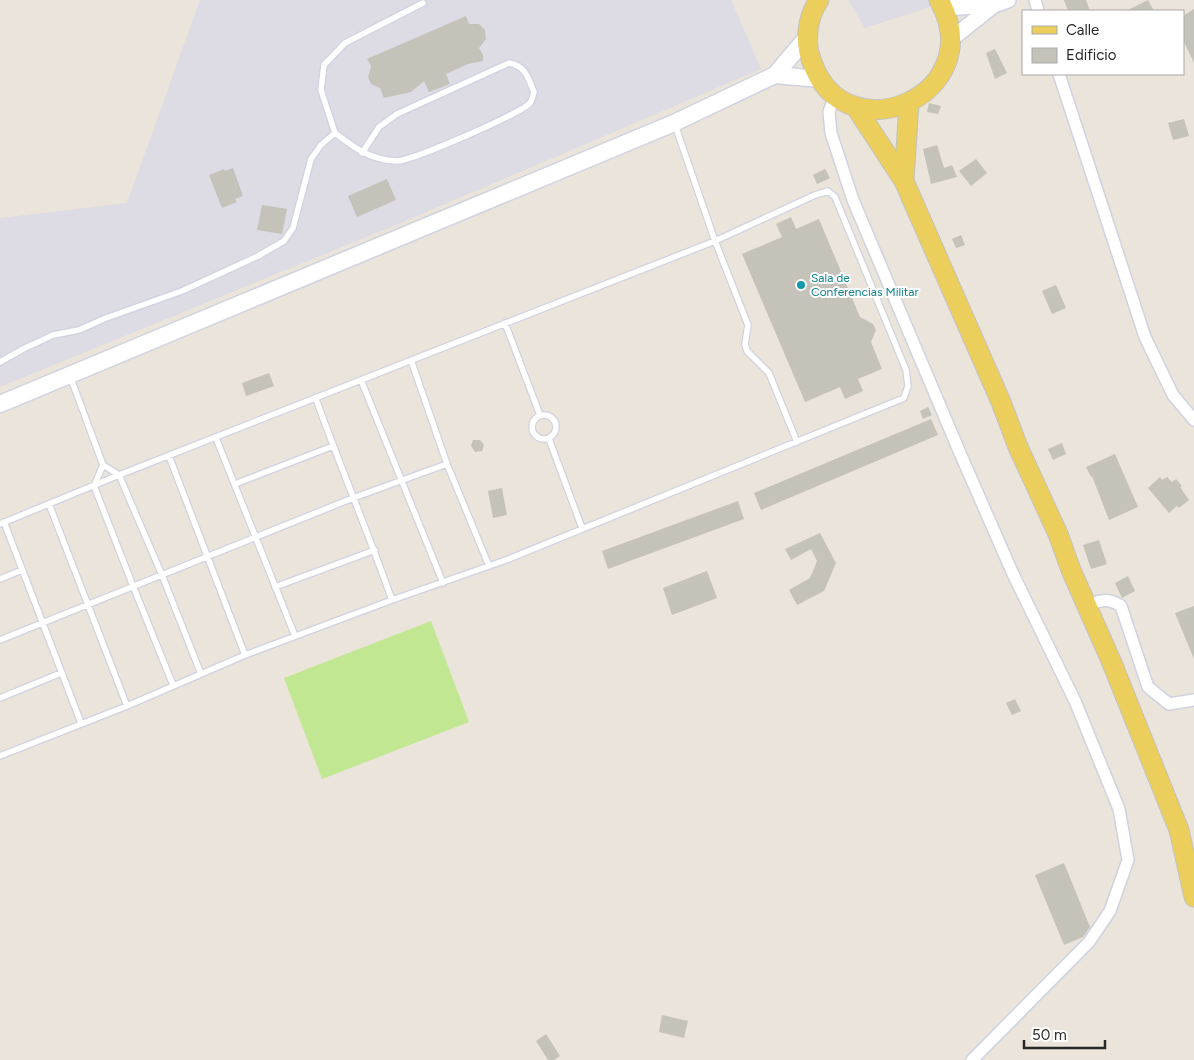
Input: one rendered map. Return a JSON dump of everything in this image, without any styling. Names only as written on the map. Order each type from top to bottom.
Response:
[{"type":"main road","points":[[819,0],[812,14],[808,36],[810,58],[820,79],[835,95],[855,106],[888,109],[909,103],[928,90],[942,72],[949,51],[950,29],[941,4]]},
{"type":"main road","points":[[0,404],[674,123],[775,75],[808,36]]},
{"type":"main road","points":[[775,75],[820,79]]},
{"type":"main road","points":[[904,181],[909,103]]},
{"type":"main road","points":[[855,106],[904,181],[998,393],[1018,446],[1058,534],[1071,570],[1116,671],[1179,830],[1194,897]]},
{"type":"street","points":[[941,4],[1001,2]]},
{"type":"street","points":[[950,40],[1001,2]]},
{"type":"street","points":[[1059,75],[1145,337],[1173,395],[1194,420]]},
{"type":"street","points":[[835,95],[829,112],[831,133],[853,200],[1013,574],[1075,701],[1119,809],[1128,860],[1110,911],[1089,942],[972,1060]]},
{"type":"street","points":[[1086,605],[1104,600],[1113,601],[1121,606],[1148,687],[1169,704],[1194,700]]},
{"type":"lane","points":[[362,153],[379,127],[397,114],[509,63],[516,64],[525,70],[534,92],[530,103],[515,113],[425,154],[399,162],[380,159],[362,153],[335,132],[322,90],[324,65],[345,43],[423,3]]},
{"type":"lane","points":[[674,123],[715,241],[748,325],[745,344],[747,351],[769,373],[797,442]]},
{"type":"lane","points":[[0,362],[53,335],[80,330],[106,318],[182,291],[258,256],[284,241],[293,228],[311,159],[335,132]]},
{"type":"lane","points":[[0,756],[127,706],[246,655],[489,566],[904,398],[908,386],[906,370],[835,197],[828,191],[815,195],[715,241],[119,475],[2,523],[22,570],[80,723]]},
{"type":"lane","points":[[505,323],[540,415]]},
{"type":"lane","points":[[411,360],[447,464],[489,566]]},
{"type":"lane","points":[[70,374],[104,465],[119,475],[162,574],[201,674]]},
{"type":"lane","points":[[361,380],[444,583]]},
{"type":"lane","points":[[316,399],[353,498],[375,550],[392,600]]},
{"type":"lane","points":[[540,415],[533,422],[533,431],[539,438],[549,439]]},
{"type":"lane","points":[[540,415],[551,416],[556,421],[556,432],[549,439]]},
{"type":"lane","points":[[216,438],[295,636]]},
{"type":"lane","points":[[549,439],[582,528]]},
{"type":"lane","points":[[235,484],[333,446]]},
{"type":"lane","points":[[169,456],[246,655]]},
{"type":"lane","points":[[0,640],[255,536],[447,464]]},
{"type":"lane","points":[[104,465],[94,486],[132,586],[173,685]]},
{"type":"lane","points":[[49,504],[127,706]]},
{"type":"lane","points":[[274,587],[375,550]]},
{"type":"lane","points":[[0,579],[22,570]]},
{"type":"lane","points":[[0,698],[61,673]]},
{"type":"shaded area","points":[[200,0],[731,0],[761,69],[403,222],[0,387],[0,218],[127,203]]},
{"type":"shaded area","points":[[848,0],[952,0],[865,28]]},
{"type":"green space","points":[[431,621],[469,722],[322,779],[284,678]]},
{"type":"building","points":[[1064,0],[1086,0],[1090,10],[1068,10]]},
{"type":"building","points":[[1148,0],[1153,10],[1128,10]]},
{"type":"building","points":[[1194,9],[1194,63],[1184,42],[1184,15]]},
{"type":"building","points":[[466,16],[469,24],[479,24],[485,30],[486,39],[479,48],[483,55],[483,61],[468,64],[446,74],[450,84],[429,92],[424,81],[411,92],[384,98],[380,88],[371,84],[368,77],[371,66],[367,59]]},
{"type":"building","points":[[995,49],[1007,73],[995,79],[986,53]]},
{"type":"building","points":[[929,103],[941,106],[938,114],[927,112]]},
{"type":"building","points":[[1184,119],[1189,136],[1173,140],[1168,123]]},
{"type":"building","points":[[937,145],[944,168],[952,165],[957,177],[931,184],[923,149]]},
{"type":"building","points":[[976,159],[987,173],[971,186],[959,171]]},
{"type":"building","points":[[233,168],[243,196],[235,199],[237,202],[222,208],[209,175],[224,169],[225,171]]},
{"type":"building","points":[[825,169],[830,178],[817,184],[813,175]]},
{"type":"building","points":[[387,179],[396,200],[357,217],[348,196]]},
{"type":"building","points":[[262,205],[287,209],[282,234],[257,230]]},
{"type":"building","name":"Sala de Conferencias Militar","points":[[791,217],[796,229],[819,219],[860,317],[873,324],[876,330],[871,342],[882,369],[858,379],[863,391],[845,399],[840,387],[805,402],[742,254],[782,237],[776,224]]},
{"type":"building","points":[[961,235],[965,245],[956,248],[952,239]]},
{"type":"building","points":[[1056,285],[1066,308],[1052,314],[1042,291]]},
{"type":"building","points":[[269,373],[274,386],[246,396],[242,383]]},
{"type":"building","points":[[928,407],[932,415],[923,419],[920,411]]},
{"type":"building","points":[[931,419],[938,435],[761,510],[754,493]]},
{"type":"building","points":[[473,440],[480,440],[484,445],[482,451],[475,452],[471,446]]},
{"type":"building","points":[[1062,443],[1066,454],[1053,460],[1048,449]]},
{"type":"building","points":[[1115,454],[1138,507],[1109,520],[1092,476],[1086,467]]},
{"type":"building","points":[[1160,477],[1162,480],[1167,477],[1172,482],[1176,479],[1189,500],[1179,508],[1177,506],[1169,513],[1148,488]]},
{"type":"building","points":[[502,488],[507,515],[493,518],[488,491]]},
{"type":"building","points":[[738,501],[744,519],[608,569],[602,551]]},
{"type":"building","points":[[820,533],[836,563],[824,591],[797,605],[789,590],[810,578],[817,561],[811,549],[791,560],[785,549]]},
{"type":"building","points":[[1099,540],[1107,564],[1091,569],[1083,545]]},
{"type":"building","points":[[707,571],[717,598],[672,615],[663,588]]},
{"type":"building","points":[[1128,576],[1135,591],[1122,598],[1115,583]]},
{"type":"building","points":[[1194,606],[1194,659],[1175,613]]},
{"type":"building","points":[[1015,699],[1021,711],[1012,715],[1006,703]]},
{"type":"building","points":[[1064,863],[1090,927],[1083,937],[1064,945],[1035,875]]},
{"type":"building","points":[[662,1015],[688,1021],[684,1038],[659,1032]]},
{"type":"building","points":[[546,1034],[560,1056],[554,1060],[548,1060],[536,1041]]},
{"type":"place","name":"Sala de Conferencias Militar","points":[[801,285]]}]
